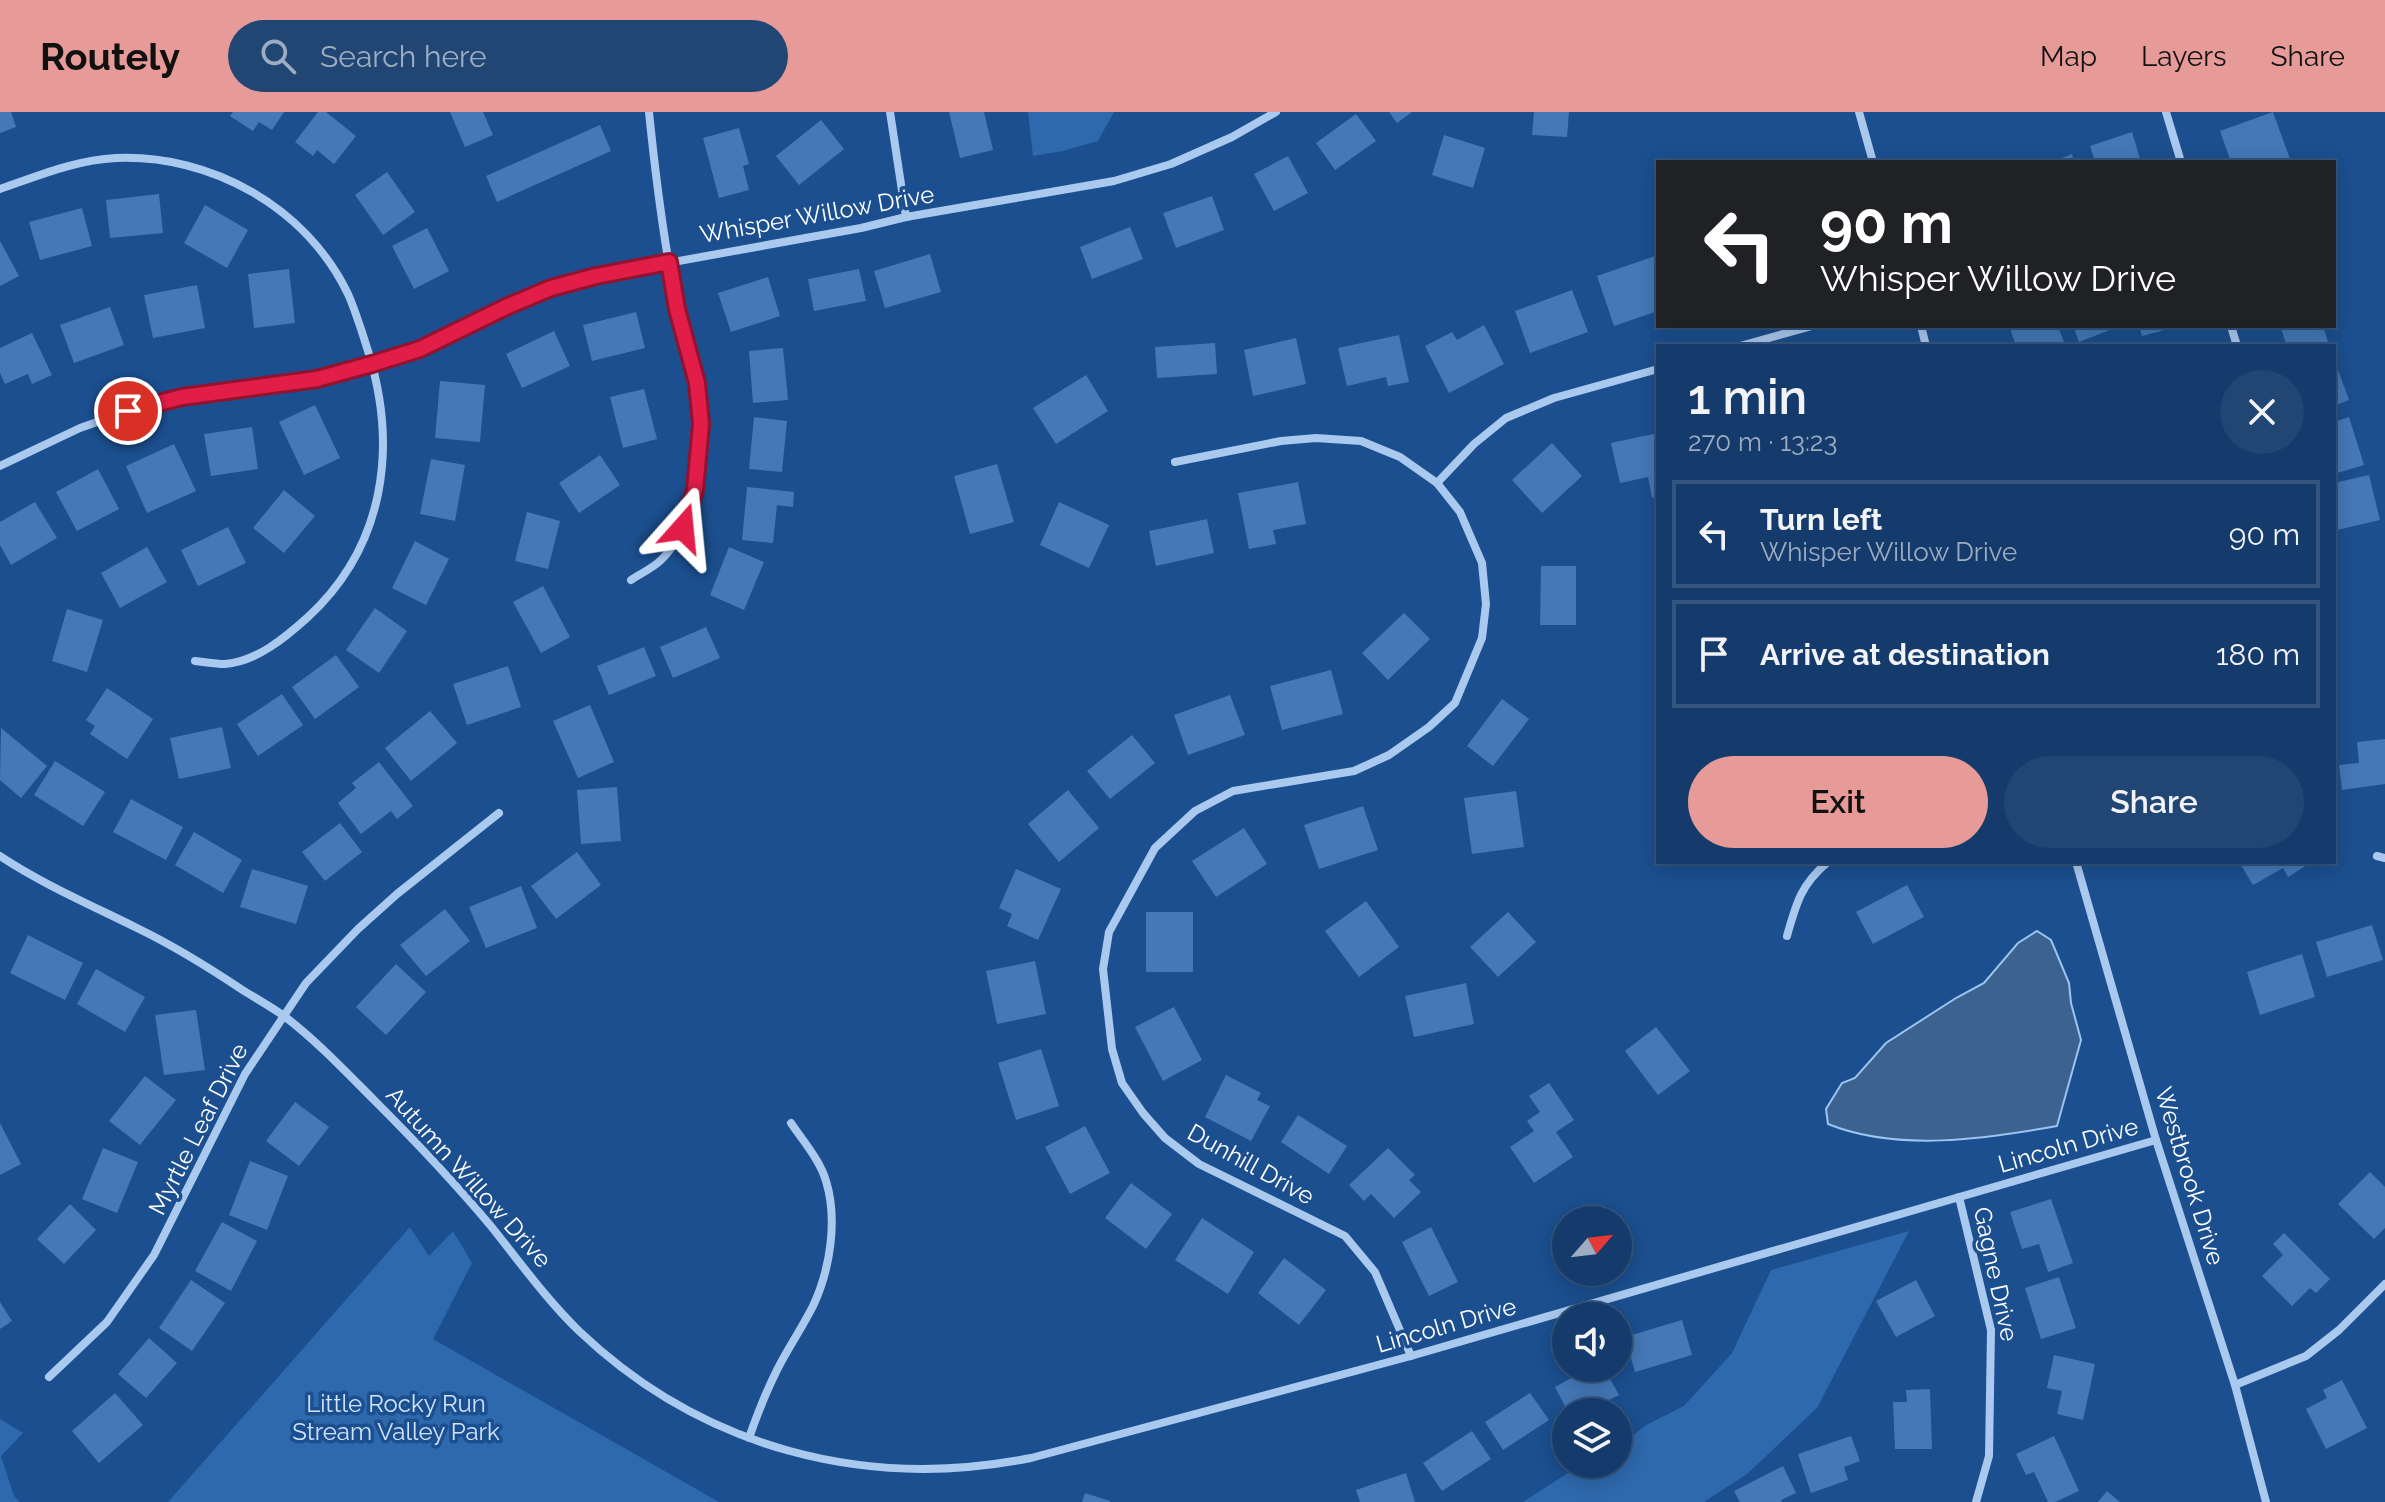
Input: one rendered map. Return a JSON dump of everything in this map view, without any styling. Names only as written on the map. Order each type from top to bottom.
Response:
[{"type":"street","points":[[631,580],[661,561],[683,528],[695,490],[701,424],[697,383],[677,309],[661,224],[649,112]]},
{"type":"street","points":[[890,112],[906,217]]},
{"type":"street","name":"Whisper Willow Drive","points":[[0,466],[80,428],[128,411],[182,397],[317,379],[420,349],[551,288],[669,262],[1114,181],[1171,164],[1232,137],[1276,112]]},
{"type":"street","points":[[1859,112],[1872,160]]},
{"type":"street","points":[[2166,112],[2180,160]]},
{"type":"street","points":[[0,189],[63,167],[115,158],[176,162],[204,170],[266,200],[291,220],[317,245],[347,293],[372,364],[382,408],[385,445],[373,516],[351,563],[335,587],[293,631],[246,659],[226,664],[195,661]]},
{"type":"street","points":[[1747,344],[1805,328]]},
{"type":"street","points":[[1437,483],[1474,444],[1506,418],[1554,398],[1656,370]]},
{"type":"street","name":"Dunhill Drive","points":[[1175,462],[1281,441],[1316,438],[1361,441],[1400,457],[1437,483],[1460,512],[1482,563],[1486,604],[1482,638],[1455,703],[1429,727],[1389,755],[1354,771],[1233,791],[1195,811],[1155,848],[1109,932],[1103,969],[1112,1049],[1122,1083],[1143,1113],[1165,1138],[1199,1164],[1345,1236],[1375,1272],[1411,1356]]},
{"type":"street","name":"Myrtle Leaf Drive","points":[[49,1377],[107,1322],[154,1255],[245,1074],[306,983],[397,894],[499,813]]},
{"type":"street","name":"Autumn Willow Drive","points":[[0,856],[70,897],[187,955],[283,1015],[341,1067],[450,1179],[577,1329],[649,1389],[749,1438],[830,1462],[925,1470]]},
{"type":"street","points":[[1787,936],[1799,894],[1814,873],[1825,864]]},
{"type":"street","name":"Westbrook Drive","points":[[2077,864],[2156,1140],[2235,1385],[2266,1502]]},
{"type":"street","points":[[749,1438],[775,1373],[820,1289],[830,1243],[831,1218],[826,1180],[791,1123]]},
{"type":"street","name":"Lincoln Drive","points":[[925,1470],[983,1467],[1031,1458],[1411,1356],[2156,1140]]},
{"type":"street","name":"Gagne Drive","points":[[1959,1197],[1991,1330],[1989,1456],[1976,1502]]},
{"type":"street","points":[[2235,1385],[2306,1356],[2339,1330],[2385,1284]]},
{"type":"green space","points":[[1028,112],[1114,112],[1098,141],[1033,156]]},
{"type":"green space","name":"Little Rocky Run Stream Valley Park","points":[[410,1227],[429,1256],[453,1231],[472,1263],[433,1339],[719,1502],[168,1502]]},
{"type":"green space","points":[[1909,1231],[1817,1408],[1747,1474],[1704,1502],[1523,1502],[1560,1478],[1632,1478],[1632,1436],[1646,1425],[1684,1406],[1732,1353],[1771,1270]]},
{"type":"green space","points":[[0,1419],[23,1433],[1,1456],[14,1496],[20,1502],[0,1502]]},
{"type":"shaded area","points":[[2037,931],[2051,940],[2069,983],[2081,1040],[2057,1126],[1971,1138],[1912,1140],[1855,1133],[1828,1124],[1826,1109],[1842,1083],[1855,1078],[1886,1043],[1984,983],[2018,943]]},
{"type":"building","points":[[0,112],[11,112],[16,127],[0,133]]},
{"type":"building","points":[[233,112],[284,112],[272,130],[259,122],[253,131],[230,116]]},
{"type":"building","points":[[318,112],[326,112],[356,136],[334,164],[317,150],[313,156],[295,142]]},
{"type":"building","points":[[450,112],[483,112],[493,135],[465,147]]},
{"type":"building","points":[[949,112],[984,112],[993,150],[960,158]]},
{"type":"building","points":[[1389,112],[1412,112],[1397,123]]},
{"type":"building","points":[[1534,112],[1569,112],[1567,137],[1532,135]]},
{"type":"building","points":[[2273,112],[2290,159],[2230,160],[2220,131]]},
{"type":"building","points":[[1356,114],[1376,141],[1335,170],[1316,143]]},
{"type":"building","points":[[821,120],[844,149],[799,185],[776,156]]},
{"type":"building","points":[[600,125],[611,151],[497,202],[486,176]]},
{"type":"building","points":[[739,128],[749,164],[743,166],[749,190],[719,198],[703,138]]},
{"type":"building","points":[[2132,132],[2140,160],[2094,160],[2090,146]]},
{"type":"building","points":[[1444,135],[1485,148],[1473,188],[1432,175]]},
{"type":"building","points":[[2072,154],[2074,160],[2056,160]]},
{"type":"building","points":[[1288,156],[1308,193],[1274,211],[1254,174]]},
{"type":"building","points":[[387,172],[415,212],[383,235],[355,195]]},
{"type":"building","points":[[159,194],[163,233],[110,238],[106,200]]},
{"type":"building","points":[[1212,196],[1224,230],[1176,248],[1163,213]]},
{"type":"building","points":[[205,205],[248,230],[227,268],[184,243]]},
{"type":"building","points":[[82,208],[92,246],[40,260],[29,222]]},
{"type":"building","points":[[1130,227],[1143,259],[1092,279],[1080,247]]},
{"type":"building","points":[[427,228],[449,271],[414,289],[392,246]]},
{"type":"building","points":[[0,241],[19,276],[0,286]]},
{"type":"building","points":[[930,254],[941,292],[885,308],[874,271]]},
{"type":"building","points":[[1656,256],[1656,312],[1614,326],[1597,276]]},
{"type":"building","points":[[289,269],[295,323],[254,328],[248,274]]},
{"type":"building","points":[[859,269],[866,301],[814,311],[808,279]]},
{"type":"building","points":[[768,277],[780,316],[731,332],[718,293]]},
{"type":"building","points":[[197,285],[205,328],[153,338],[144,295]]},
{"type":"building","points":[[1572,290],[1588,332],[1530,353],[1515,311]]},
{"type":"building","points":[[110,307],[124,345],[74,363],[60,325]]},
{"type":"building","points":[[636,312],[645,348],[592,361],[583,325]]},
{"type":"building","points":[[1484,325],[1504,364],[1449,393],[1425,346],[1452,332],[1457,340]]},
{"type":"building","points":[[2010,328],[2059,328],[2064,342],[2058,344],[2015,344]]},
{"type":"building","points":[[2074,328],[2115,328],[2079,342]]},
{"type":"building","points":[[2140,328],[2172,328],[2142,336]]},
{"type":"building","points":[[2281,328],[2324,328],[2328,342],[2323,344],[2286,344]]},
{"type":"building","points":[[554,331],[570,366],[522,388],[506,354]]},
{"type":"building","points":[[32,333],[52,375],[32,384],[28,374],[5,384],[0,373],[0,348]]},
{"type":"building","points":[[1399,335],[1409,382],[1388,386],[1386,377],[1347,386],[1338,348]]},
{"type":"building","points":[[1296,338],[1306,384],[1253,396],[1244,350]]},
{"type":"building","points":[[1215,343],[1217,374],[1157,378],[1155,347]]},
{"type":"building","points":[[783,348],[788,400],[753,403],[749,351]]},
{"type":"building","points":[[2336,364],[2349,400],[2336,405]]},
{"type":"building","points":[[1086,375],[1108,411],[1056,444],[1033,408]]},
{"type":"building","points":[[440,381],[485,385],[480,442],[435,438]]},
{"type":"building","points":[[644,389],[657,439],[623,448],[610,397]]},
{"type":"building","points":[[315,405],[340,458],[304,475],[279,422]]},
{"type":"building","points":[[754,417],[787,421],[782,472],[749,469]]},
{"type":"building","points":[[2349,417],[2364,465],[2336,473],[2336,421]]},
{"type":"building","points":[[252,427],[258,469],[211,476],[204,434]]},
{"type":"building","points":[[1656,433],[1656,497],[1652,498],[1648,477],[1620,483],[1611,443]]},
{"type":"building","points":[[1552,443],[1582,476],[1542,513],[1512,480]]},
{"type":"building","points":[[174,444],[196,491],[147,513],[126,466]]},
{"type":"building","points":[[600,455],[620,485],[579,513],[559,483]]},
{"type":"building","points":[[431,459],[465,465],[455,521],[420,514]]},
{"type":"building","points":[[997,464],[1014,522],[970,534],[954,476]]},
{"type":"building","points":[[98,469],[119,509],[77,531],[56,492]]},
{"type":"building","points":[[2369,475],[2380,520],[2337,530],[2336,483]]},
{"type":"building","points":[[1298,482],[1306,524],[1273,530],[1276,544],[1249,549],[1238,493]]},
{"type":"building","points":[[747,487],[794,492],[793,507],[777,505],[773,543],[742,540]]},
{"type":"building","points":[[284,490],[315,516],[284,553],[253,528]]},
{"type":"building","points":[[35,502],[57,538],[11,565],[0,545],[0,522]]},
{"type":"building","points":[[1059,502],[1109,525],[1089,568],[1040,545]]},
{"type":"building","points":[[527,512],[560,521],[548,569],[515,561]]},
{"type":"building","points":[[1207,519],[1214,553],[1156,566],[1149,531]]},
{"type":"building","points":[[228,527],[246,563],[198,586],[181,550]]},
{"type":"building","points":[[415,541],[449,559],[426,605],[392,588]]},
{"type":"building","points":[[147,547],[167,582],[120,608],[101,573]]},
{"type":"building","points":[[729,547],[764,562],[744,610],[710,595]]},
{"type":"building","points":[[1541,566],[1576,566],[1576,625],[1540,625]]},
{"type":"building","points":[[543,586],[570,637],[541,653],[513,602]]},
{"type":"building","points":[[375,608],[407,631],[379,673],[346,650]]},
{"type":"building","points":[[67,609],[103,620],[87,672],[52,661]]},
{"type":"building","points":[[1404,613],[1430,639],[1388,680],[1362,653]]},
{"type":"building","points":[[706,627],[720,658],[673,678],[660,647]]},
{"type":"building","points":[[644,647],[656,676],[609,695],[597,666]]},
{"type":"building","points":[[336,655],[359,687],[315,719],[292,687]]},
{"type":"building","points":[[508,666],[521,707],[467,725],[453,684]]},
{"type":"building","points":[[1331,670],[1343,714],[1282,730],[1270,686]]},
{"type":"building","points":[[107,688],[153,719],[127,759],[90,734],[95,726],[86,720]]},
{"type":"building","points":[[282,694],[303,725],[258,756],[237,724]]},
{"type":"building","points":[[1230,695],[1245,735],[1188,755],[1174,715]]},
{"type":"building","points":[[1502,699],[1529,719],[1493,766],[1467,746]]},
{"type":"building","points":[[590,705],[614,762],[578,778],[553,721]]},
{"type":"building","points":[[430,711],[457,743],[411,781],[385,748]]},
{"type":"building","points":[[222,727],[231,768],[179,779],[170,738]]},
{"type":"building","points":[[1,728],[47,766],[21,798],[0,780]]},
{"type":"building","points":[[1132,735],[1155,763],[1110,799],[1087,771]]},
{"type":"building","points":[[2385,739],[2385,784],[2342,790],[2339,765],[2359,763],[2357,742]]},
{"type":"building","points":[[55,761],[105,792],[83,826],[34,795]]},
{"type":"building","points":[[379,762],[413,806],[397,819],[391,811],[361,834],[338,803],[356,788],[352,783]]},
{"type":"building","points":[[617,787],[621,841],[581,844],[577,790]]},
{"type":"building","points":[[1068,790],[1099,828],[1059,862],[1028,824]]},
{"type":"building","points":[[1516,791],[1524,847],[1472,854],[1464,798]]},
{"type":"building","points":[[131,799],[183,827],[166,860],[113,832]]},
{"type":"building","points":[[1363,806],[1378,850],[1319,869],[1304,825]]},
{"type":"building","points":[[340,823],[362,852],[325,881],[302,852]]},
{"type":"building","points":[[1244,828],[1267,864],[1216,897],[1192,861]]},
{"type":"building","points":[[194,832],[242,860],[223,893],[175,865]]},
{"type":"building","points":[[577,852],[601,885],[556,919],[531,886]]},
{"type":"building","points":[[2240,864],[2307,865],[2288,877],[2283,868],[2253,885]]},
{"type":"building","points":[[252,869],[308,886],[296,924],[240,907]]},
{"type":"building","points":[[1016,869],[1061,889],[1038,940],[1007,926],[1012,914],[999,908]]},
{"type":"building","points":[[1907,885],[1924,917],[1873,944],[1856,912]]},
{"type":"building","points":[[521,886],[537,928],[486,948],[469,907]]},
{"type":"building","points":[[1366,901],[1399,947],[1359,977],[1325,931]]},
{"type":"building","points":[[445,909],[470,941],[426,976],[400,945]]},
{"type":"building","points":[[1146,912],[1193,912],[1193,972],[1146,972]]},
{"type":"building","points":[[1508,912],[1536,942],[1498,977],[1470,947]]},
{"type":"building","points":[[2372,925],[2383,960],[2327,977],[2316,942]]},
{"type":"building","points":[[28,935],[83,963],[65,1000],[10,973]]},
{"type":"building","points":[[2302,954],[2315,997],[2260,1015],[2247,972]]},
{"type":"building","points":[[1035,961],[1046,1014],[997,1024],[986,971]]},
{"type":"building","points":[[396,964],[426,992],[386,1035],[356,1007]]},
{"type":"building","points":[[96,969],[145,997],[125,1032],[77,1004]]},
{"type":"building","points":[[1466,983],[1474,1024],[1414,1037],[1405,996]]},
{"type":"building","points":[[1174,1007],[1202,1060],[1163,1081],[1135,1027]]},
{"type":"building","points":[[196,1010],[205,1070],[164,1075],[155,1015]]},
{"type":"building","points":[[1656,1027],[1690,1071],[1658,1095],[1625,1051]]},
{"type":"building","points":[[1041,1049],[1059,1106],[1016,1120],[998,1063]]},
{"type":"building","points":[[1226,1075],[1261,1093],[1257,1100],[1270,1106],[1251,1141],[1205,1117]]},
{"type":"building","points":[[145,1076],[176,1100],[140,1145],[109,1121]]},
{"type":"building","points":[[1549,1083],[1574,1120],[1556,1132],[1573,1157],[1534,1183],[1510,1147],[1534,1131],[1527,1121],[1540,1112],[1529,1096]]},
{"type":"building","points":[[295,1102],[329,1127],[299,1166],[266,1141]]},
{"type":"building","points":[[1298,1115],[1347,1146],[1329,1174],[1281,1142]]},
{"type":"building","points":[[0,1123],[21,1164],[0,1175]]},
{"type":"building","points":[[1085,1126],[1110,1173],[1070,1194],[1045,1147]]},
{"type":"building","points":[[103,1148],[138,1162],[117,1213],[82,1199]]},
{"type":"building","points":[[1388,1148],[1415,1175],[1409,1180],[1421,1192],[1394,1218],[1371,1194],[1364,1201],[1349,1185]]},
{"type":"building","points":[[250,1161],[288,1176],[267,1230],[229,1215]]},
{"type":"building","points":[[2370,1172],[2385,1187],[2385,1228],[2374,1239],[2338,1204]]},
{"type":"building","points":[[1131,1183],[1172,1214],[1146,1249],[1105,1218]]},
{"type":"building","points":[[2051,1199],[2073,1263],[2048,1272],[2039,1244],[2022,1249],[2010,1212]]},
{"type":"building","points":[[70,1204],[96,1230],[64,1264],[37,1239]]},
{"type":"building","points":[[1202,1218],[1254,1252],[1228,1294],[1175,1260]]},
{"type":"building","points":[[222,1222],[257,1241],[231,1291],[195,1271]]},
{"type":"building","points":[[1431,1227],[1458,1282],[1429,1296],[1402,1242]]},
{"type":"building","points":[[2284,1233],[2330,1279],[2316,1293],[2310,1288],[2292,1306],[2262,1276],[2283,1255],[2273,1244]]},
{"type":"building","points":[[1284,1258],[1326,1290],[1299,1325],[1258,1293]]},
{"type":"building","points":[[2059,1277],[2076,1328],[2041,1339],[2025,1288]]},
{"type":"building","points":[[191,1280],[225,1303],[192,1351],[159,1328]]},
{"type":"building","points":[[1916,1280],[1935,1316],[1896,1337],[1876,1301]]},
{"type":"building","points":[[0,1302],[12,1321],[0,1329]]},
{"type":"building","points":[[1682,1320],[1692,1355],[1635,1372],[1632,1335]]},
{"type":"building","points":[[149,1338],[177,1363],[146,1398],[118,1374]]},
{"type":"building","points":[[2054,1355],[2095,1364],[2083,1420],[2057,1414],[2062,1391],[2047,1388]]},
{"type":"building","points":[[2342,1380],[2367,1428],[2326,1449],[2306,1409],[2327,1398],[2323,1390]]},
{"type":"building","points":[[1564,1382],[1612,1382],[1619,1395],[1613,1398],[1561,1398],[1555,1387]]},
{"type":"building","points":[[1930,1389],[1932,1449],[1895,1449],[1893,1402],[1907,1402],[1906,1390]]},
{"type":"building","points":[[115,1393],[143,1425],[99,1463],[72,1431]]},
{"type":"building","points":[[1530,1393],[1549,1420],[1503,1450],[1485,1422]]},
{"type":"building","points":[[1472,1431],[1491,1459],[1442,1491],[1423,1463]]},
{"type":"building","points":[[1851,1436],[1860,1461],[1844,1467],[1848,1480],[1811,1493],[1798,1454]]},
{"type":"building","points":[[2054,1436],[2079,1491],[2048,1502],[2034,1472],[2026,1475],[2016,1454]]},
{"type":"building","points":[[1783,1466],[1796,1493],[1782,1502],[1740,1502],[1734,1491]]},
{"type":"building","points":[[1406,1473],[1415,1502],[1360,1502],[1356,1490]]},
{"type":"building","points":[[2107,1491],[2120,1502],[2098,1502]]},
{"type":"building","points":[[1085,1493],[1110,1501],[1110,1502],[1082,1502]]},
{"type":"route","points":[[128,411],[214,391],[317,379],[372,364],[420,349],[551,288],[669,262],[677,309],[697,383],[701,424],[695,490],[683,528]]}]
